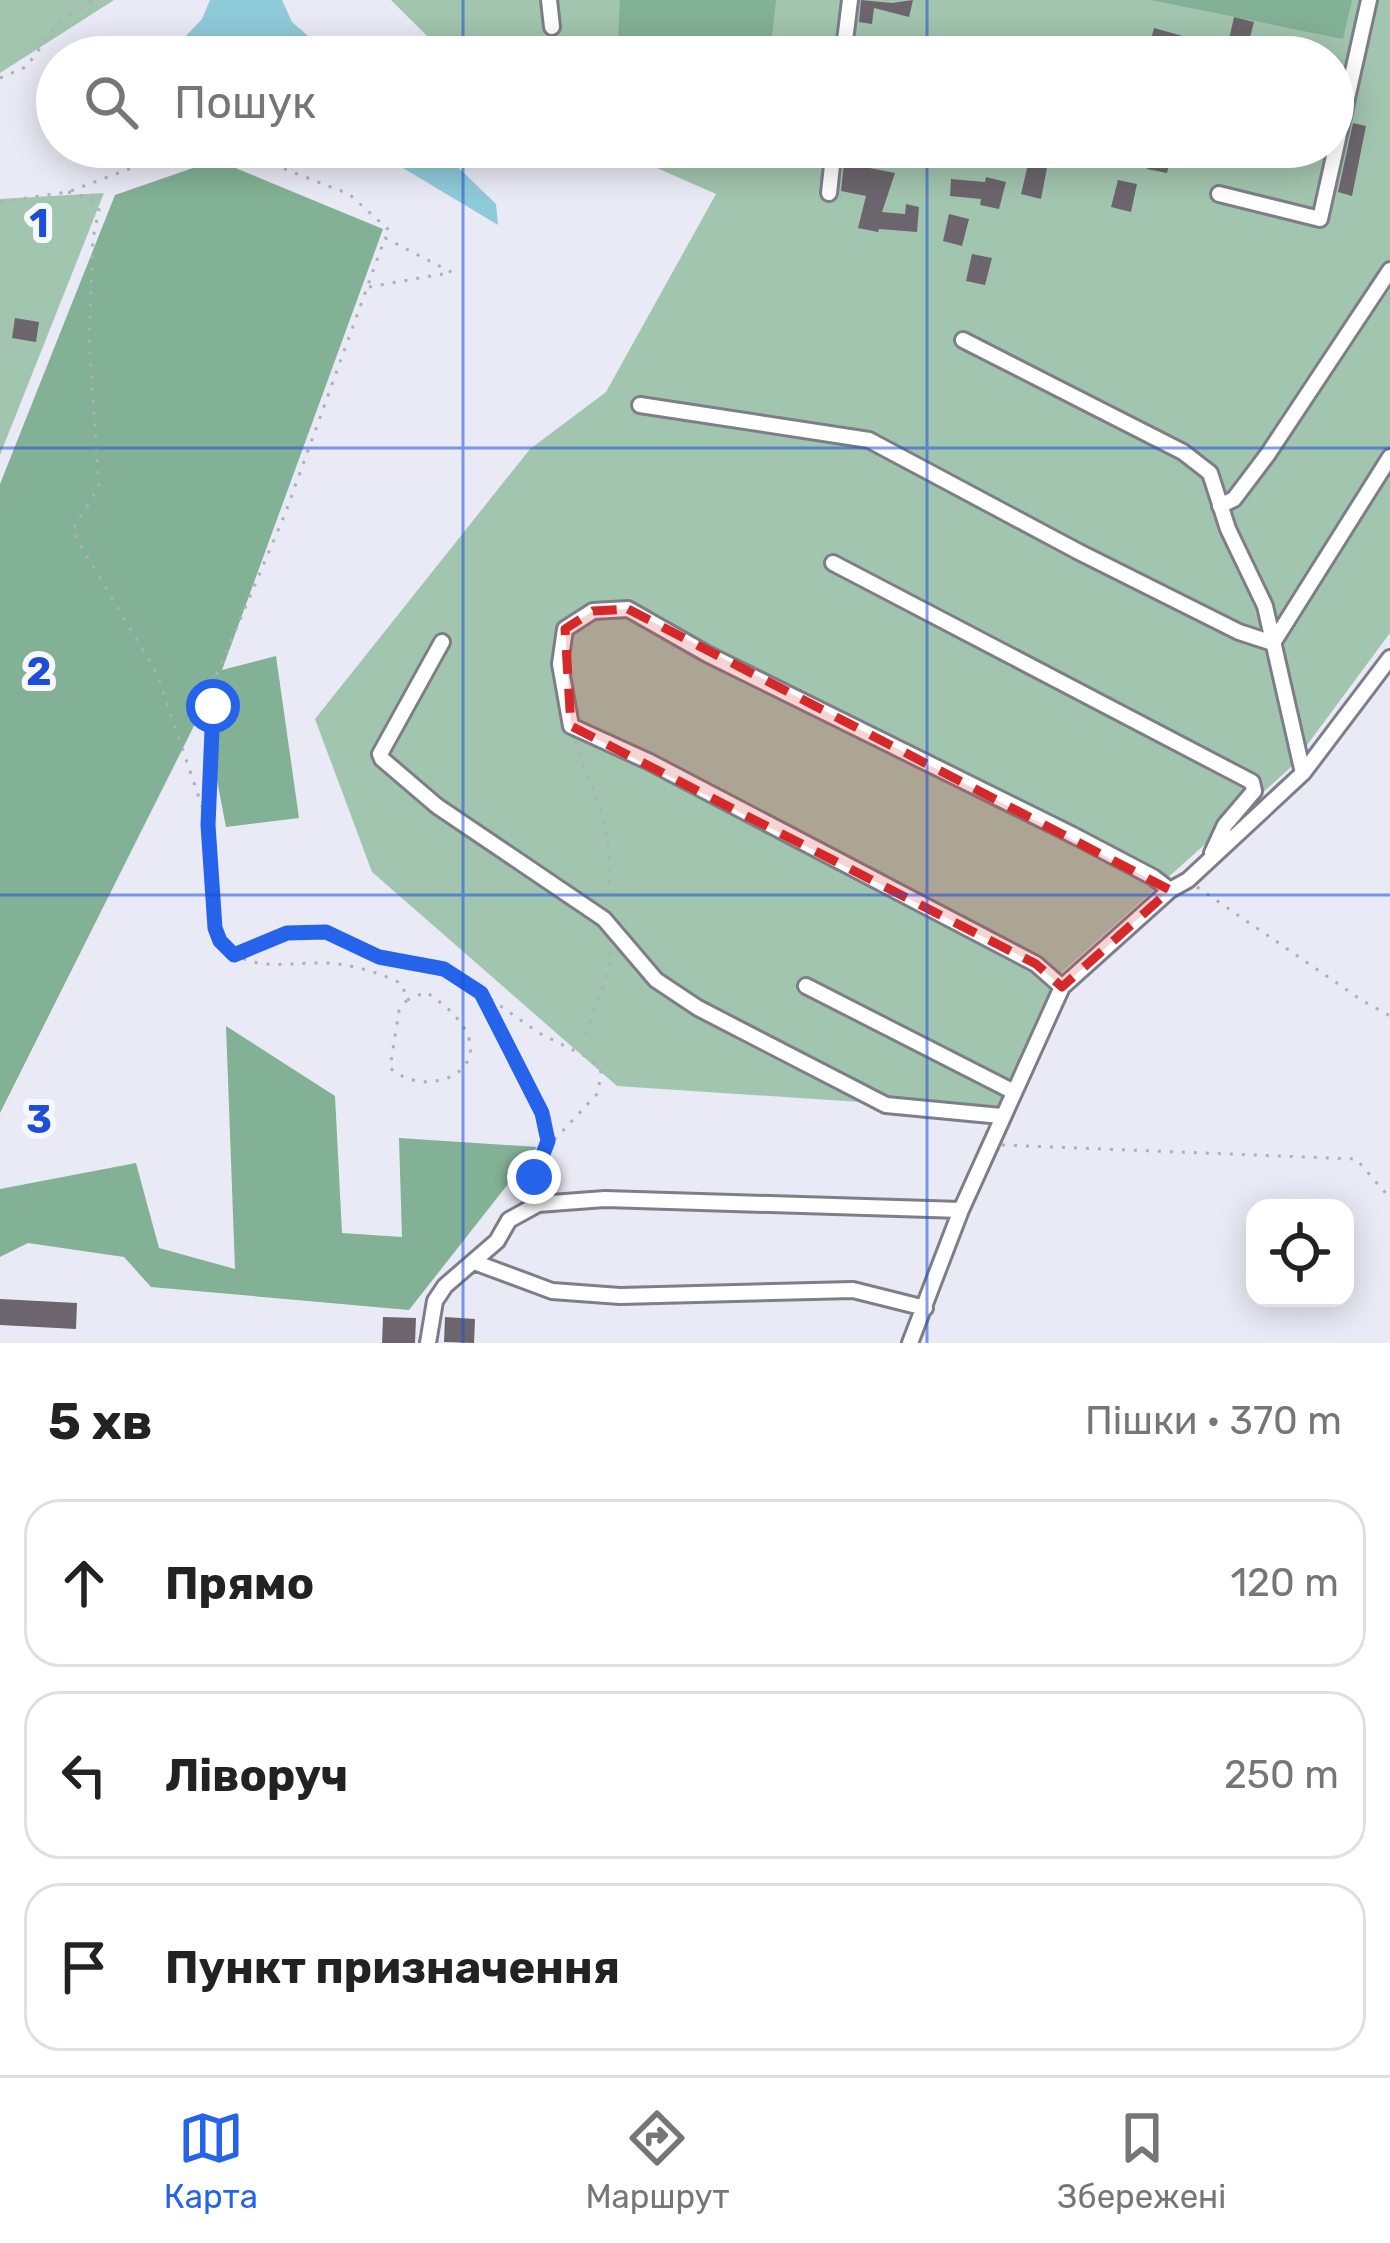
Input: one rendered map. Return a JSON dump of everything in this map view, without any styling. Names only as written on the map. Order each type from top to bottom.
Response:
[{"type":"street","points":[[549,0],[552,27]]},
{"type":"street","points":[[846,36],[850,0]]},
{"type":"street","points":[[1354,50],[1369,0]]},
{"type":"street","points":[[829,193],[832,168]]},
{"type":"street","points":[[1219,194],[1320,219],[1328,168]]},
{"type":"street","points":[[1220,506],[1234,500],[1268,454],[1390,270]]},
{"type":"street","points":[[962,340],[1183,452],[1210,473],[1264,606],[1303,773]]},
{"type":"street","points":[[640,405],[869,440],[1119,572],[1239,632],[1273,643]]},
{"type":"street","points":[[1273,643],[1390,457]]},
{"type":"street","points":[[833,563],[1252,782],[1254,791],[1225,825],[1207,863]]},
{"type":"street","points":[[1062,987],[1036,964],[648,761],[574,728],[560,664],[565,629],[593,611],[628,609],[1170,890]]},
{"type":"street","points":[[442,642],[380,754],[437,806],[604,919],[656,980],[698,1008],[886,1105],[1001,1116]]},
{"type":"street","points":[[910,1343],[988,1145],[1062,987],[1170,890],[1188,880],[1303,773],[1390,658]]},
{"type":"street","points":[[806,986],[1012,1091]]},
{"type":"street","points":[[428,1343],[435,1301],[445,1286],[497,1241],[509,1220],[538,1204],[604,1199],[961,1210]]},
{"type":"street","points":[[475,1262],[551,1291],[620,1296],[854,1290],[925,1308]]},
{"type":"path","points":[[50,36],[62,19],[94,0]]},
{"type":"path","points":[[0,78],[36,56]]},
{"type":"path","points":[[0,202],[68,192],[137,168]]},
{"type":"path","points":[[283,168],[349,194],[389,230],[285,514],[216,676],[208,825],[216,933],[234,955],[260,965],[334,963],[395,974],[406,1000],[399,1011],[390,1068],[411,1080],[459,1073],[471,1056],[466,1027],[426,992],[406,1000]]},
{"type":"path","points":[[68,192],[89,198],[99,210],[93,238],[89,343],[99,486],[72,531],[157,674],[208,825]]},
{"type":"path","points":[[367,288],[453,273],[385,238]]},
{"type":"path","points":[[574,728],[612,861],[604,919],[611,952],[609,969],[586,1034]]},
{"type":"path","points":[[1188,880],[1390,1016]]},
{"type":"path","points":[[234,955],[287,933],[318,931],[341,936],[365,952],[444,969],[538,1033],[593,1060],[603,1080],[597,1095],[543,1152]]},
{"type":"path","points":[[395,974],[401,962]]},
{"type":"path","points":[[481,993],[542,1113],[548,1141],[509,1220]]},
{"type":"path","points":[[988,1145],[1356,1159],[1390,1198]]},
{"type":"highlighted area","points":[[628,609],[1170,890],[1062,987],[1036,964],[571,726],[565,629],[593,611]]},
{"type":"green space","points":[[0,0],[114,0],[58,36],[36,36],[36,50],[0,73]]},
{"type":"green space","points":[[391,0],[1390,0],[1390,633],[1290,768],[1059,975],[997,1111],[617,1086],[372,872],[315,719],[530,449],[606,392],[716,194],[657,168],[1354,168],[1354,36],[427,36]]},
{"type":"green space","points":[[620,0],[776,0],[772,36],[618,36]]},
{"type":"green space","points":[[1151,0],[1352,0],[1344,36]]},
{"type":"green space","points":[[193,168],[235,168],[383,229],[222,670],[276,656],[299,818],[226,827],[203,708],[0,1113],[0,484],[115,195]]},
{"type":"green space","points":[[104,193],[0,455],[0,199]]},
{"type":"green space","points":[[226,1026],[335,1096],[342,1233],[402,1237],[399,1138],[537,1147],[409,1310],[151,1287],[124,1257],[28,1243],[0,1257],[0,1189],[136,1163],[159,1248],[235,1269]]},
{"type":"water","points":[[210,0],[282,0],[292,22],[308,36],[186,36],[202,19]]},
{"type":"water","points":[[403,168],[459,168],[496,204],[498,225]]},
{"type":"building","points":[[861,0],[913,0],[909,17],[874,8],[872,24],[859,22]]},
{"type":"building","points":[[1234,17],[1254,22],[1250,36],[1230,36]]},
{"type":"building","points":[[1154,28],[1182,36],[1152,36]]},
{"type":"building","points":[[1354,123],[1366,126],[1352,196],[1338,192],[1343,168],[1354,168]]},
{"type":"building","points":[[843,168],[895,173],[882,212],[905,214],[906,204],[919,207],[917,232],[858,228],[866,196],[841,191]]},
{"type":"building","points":[[1027,168],[1047,168],[1041,199],[1021,194]]},
{"type":"building","points":[[986,177],[1006,182],[999,209],[980,205],[981,199],[950,196],[951,179],[985,182]]},
{"type":"building","points":[[1118,180],[1137,184],[1131,212],[1111,207]]},
{"type":"building","points":[[949,214],[969,219],[962,246],[943,241]]},
{"type":"building","points":[[972,254],[992,258],[985,285],[966,281]]},
{"type":"building","points":[[15,318],[39,322],[36,342],[12,338]]},
{"type":"building","points":[[0,1299],[77,1303],[76,1329],[0,1325]]},
{"type":"building","points":[[383,1317],[416,1318],[415,1343],[382,1343]]},
{"type":"building","points":[[445,1317],[475,1319],[474,1343],[444,1342]]},
{"type":"route","points":[[213,706],[208,825],[215,928],[220,941],[234,955],[287,933],[326,932],[379,957],[444,969],[481,993],[542,1113],[548,1141],[534,1177]]}]
